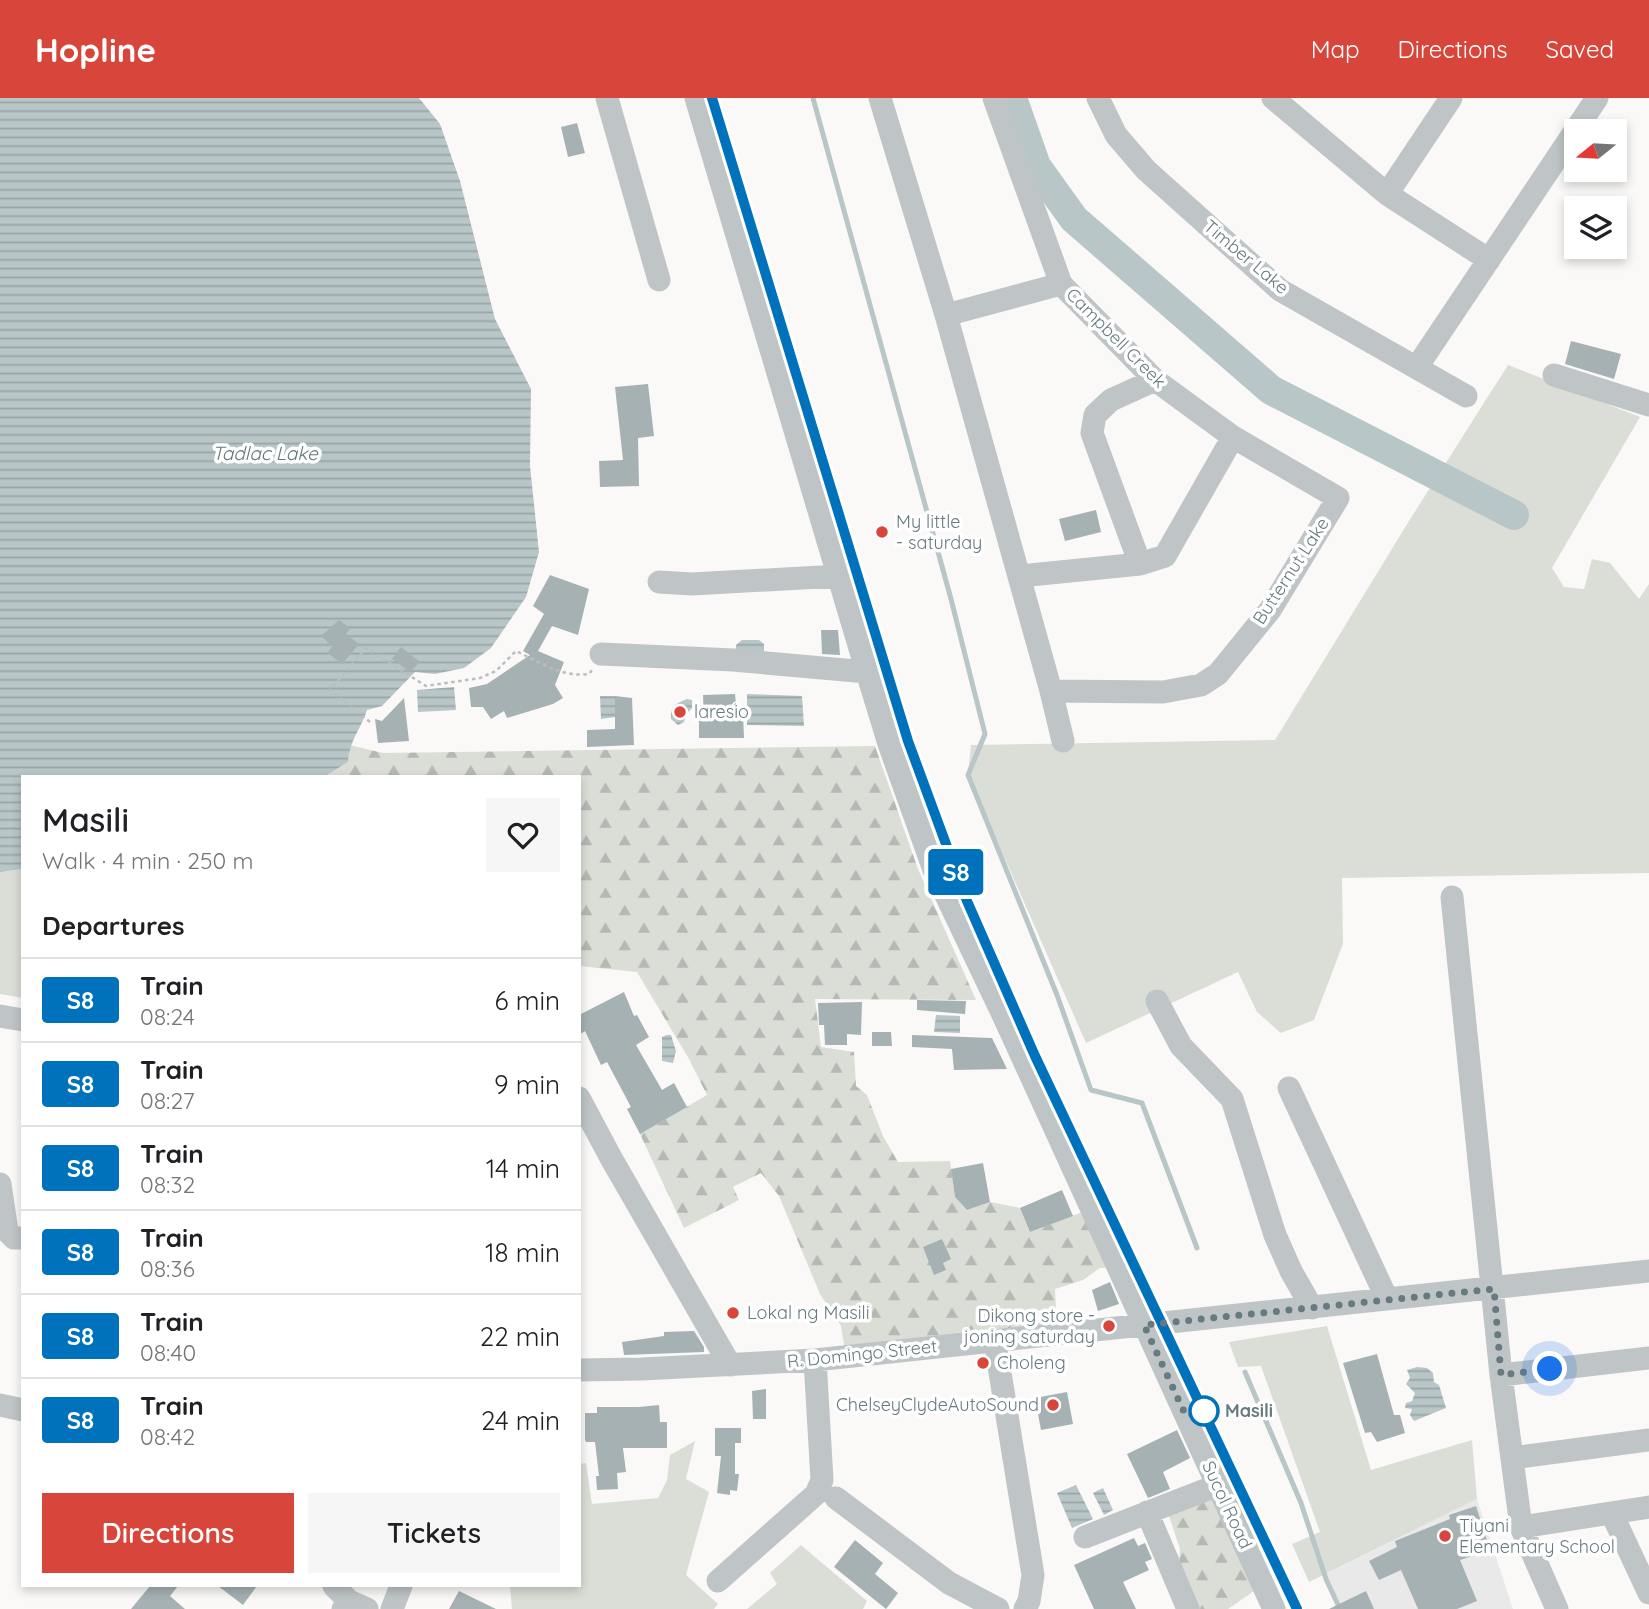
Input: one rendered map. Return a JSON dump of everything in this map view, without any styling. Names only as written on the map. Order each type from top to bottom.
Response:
[{"type":"street","points":[[607,98],[659,280]]},
{"type":"street","name":"Sucol Road","points":[[696,98],[867,673],[934,870],[1005,1019],[1274,1609]]},
{"type":"street","points":[[880,98],[1020,576],[1063,741]]},
{"type":"street","name":"Campbell Creek","points":[[994,98],[1061,284],[1155,380],[1233,437],[1338,498]]},
{"type":"street","name":"Timber Lake","points":[[1098,98],[1116,135],[1146,170],[1280,290],[1466,396]]},
{"type":"street","points":[[1273,98],[1301,107],[1388,194],[1489,260]]},
{"type":"street","points":[[1388,194],[1451,98]]},
{"type":"street","points":[[1417,367],[1597,98]]},
{"type":"street","points":[[946,316],[1061,284]]},
{"type":"street","points":[[1554,375],[1649,405]]},
{"type":"street","points":[[1140,564],[1092,433],[1095,415],[1111,400],[1155,380]]},
{"type":"street","points":[[1020,576],[1140,564],[1165,556],[1233,437]]},
{"type":"street","name":"Butternut Lake","points":[[1051,691],[1163,692],[1201,685],[1218,674],[1270,610],[1338,498]]},
{"type":"street","points":[[659,582],[692,584],[839,576]]},
{"type":"street","points":[[601,654],[733,660],[867,673]]},
{"type":"street","points":[[1452,897],[1501,1375],[1521,1527],[1557,1609]]},
{"type":"street","points":[[1157,1001],[1181,1046],[1232,1099],[1275,1235],[1312,1308]]},
{"type":"street","points":[[0,1016],[21,1020]]},
{"type":"street","points":[[1289,1088],[1387,1299]]},
{"type":"street","points":[[581,1102],[730,1365]]},
{"type":"street","points":[[0,1184],[7,1231],[14,1238],[21,1238]]},
{"type":"street","name":"R. Domingo Street","points":[[581,1370],[815,1360],[1494,1289],[1649,1270]]},
{"type":"street","points":[[995,1342],[1033,1575],[1025,1609]]},
{"type":"street","points":[[1501,1375],[1649,1358]]},
{"type":"street","points":[[718,1581],[816,1494],[822,1480],[815,1360]]},
{"type":"street","points":[[0,1405],[21,1410]]},
{"type":"street","points":[[1512,1458],[1649,1440]]},
{"type":"street","points":[[1085,1537],[1218,1485]]},
{"type":"street","points":[[836,1498],[949,1583],[998,1609]]},
{"type":"street","points":[[1521,1527],[1649,1507]]},
{"type":"street","points":[[1147,1513],[1188,1609]]},
{"type":"street","points":[[1612,1514],[1649,1593]]},
{"type":"street","points":[[393,1609],[401,1587]]},
{"type":"path","points":[[370,722],[330,690],[366,648],[426,686],[480,678],[496,671],[516,651],[550,668],[575,676],[589,674],[601,654]]},
{"type":"shaded area","points":[[706,98],[718,98],[913,739],[972,899],[1040,1054],[1303,1609],[1291,1609],[1030,1059],[961,903],[903,743]]},
{"type":"shaded area","name":"Tiyani Elementary School","points":[[1477,1499],[1513,1609],[1343,1609],[1326,1574]]},
{"type":"green space","points":[[1508,365],[1640,417],[1552,568],[1564,587],[1584,589],[1592,559],[1610,563],[1639,599],[1649,584],[1649,873],[1342,878],[1343,944],[1314,1020],[1281,1033],[1257,1012],[1238,972],[1086,1043],[968,775],[971,745],[1275,740]]},
{"type":"green space","points":[[349,745],[383,753],[875,746],[918,869],[976,1000],[815,999],[821,1047],[854,1052],[856,1086],[867,1095],[883,1136],[898,1162],[950,1161],[955,1197],[967,1210],[990,1202],[1020,1208],[1030,1232],[1085,1211],[1113,1267],[1100,1268],[1083,1280],[1055,1289],[1056,1309],[1032,1314],[1037,1322],[1048,1324],[846,1357],[841,1326],[820,1294],[779,1196],[761,1173],[733,1187],[739,1200],[684,1228],[640,1134],[707,1095],[689,1059],[637,972],[581,966],[581,775],[327,775],[348,762]]},
{"type":"green space","points":[[21,869],[21,998],[0,994],[0,872]]},
{"type":"green space","points":[[1327,1326],[1371,1470],[1472,1440],[1477,1499],[1309,1582],[1292,1544],[1320,1532],[1261,1366],[1238,1367],[1229,1342]]},
{"type":"green space","points":[[695,1441],[686,1479],[709,1492],[686,1575],[718,1604],[714,1609],[512,1609],[510,1587],[581,1587],[581,1464],[586,1463],[592,1504],[658,1498],[667,1480],[670,1455]]},
{"type":"green space","points":[[1210,1496],[1257,1589],[1228,1609],[1196,1609],[1178,1580],[1180,1549],[1168,1513]]},
{"type":"green space","points":[[801,1545],[867,1601],[863,1609],[747,1609],[777,1584],[770,1573]]},
{"type":"water","name":"Tadlac Lake","points":[[0,98],[419,98],[440,124],[460,181],[495,319],[531,389],[530,466],[539,552],[526,597],[491,648],[464,668],[435,674],[415,672],[382,706],[367,710],[353,741],[348,762],[327,775],[21,775],[21,869],[0,872]]},
{"type":"water","points":[[742,640],[759,640],[764,644],[764,653],[736,653],[736,645]]},
{"type":"water","points":[[454,687],[456,710],[418,712],[417,690]]},
{"type":"water","points":[[747,694],[802,696],[804,726],[747,725]]},
{"type":"water","points":[[600,696],[615,696],[615,717],[601,719]]},
{"type":"water","name":"laresio","points":[[687,699],[692,700],[693,707],[686,714],[684,722],[678,725],[671,719],[673,708]]},
{"type":"water","points":[[936,1015],[960,1016],[960,1033],[934,1032]]},
{"type":"water","points":[[671,1035],[676,1051],[673,1063],[662,1061],[662,1037]]},
{"type":"water","points":[[1427,1368],[1433,1373],[1434,1382],[1439,1385],[1446,1408],[1414,1421],[1410,1415],[1412,1409],[1405,1408],[1415,1393],[1406,1384],[1410,1378],[1407,1370]]},
{"type":"water","points":[[1076,1485],[1093,1519],[1072,1528],[1057,1493]]},
{"type":"water","points":[[1103,1488],[1113,1510],[1104,1515],[1093,1493]]},
{"type":"building","points":[[577,123],[585,153],[568,157],[561,127]]},
{"type":"building","points":[[1571,341],[1621,354],[1614,379],[1565,364]]},
{"type":"building","points":[[648,384],[654,436],[638,438],[639,486],[600,487],[599,461],[623,460],[615,387]]},
{"type":"building","points":[[1096,510],[1101,532],[1065,541],[1059,519]]},
{"type":"building","points":[[550,575],[589,589],[578,635],[552,626],[538,651],[564,662],[555,685],[563,698],[553,704],[507,718],[504,711],[491,719],[483,707],[471,707],[469,688],[487,684],[530,655],[523,651],[544,614],[533,606]]},
{"type":"building","points":[[339,620],[350,628],[346,634],[359,644],[342,664],[328,653],[332,646],[321,636]]},
{"type":"building","points":[[821,630],[838,630],[840,655],[822,654]]},
{"type":"building","points":[[401,647],[420,662],[410,672],[392,659]]},
{"type":"building","points":[[735,694],[737,714],[743,714],[744,738],[699,738],[699,721],[704,720],[703,695]]},
{"type":"building","points":[[615,696],[632,698],[634,745],[587,747],[587,730],[615,729]]},
{"type":"building","points":[[404,698],[409,741],[378,743],[375,719],[382,721]]},
{"type":"building","points":[[624,992],[634,1016],[637,1015],[649,1037],[636,1045],[662,1090],[674,1083],[687,1107],[640,1134],[627,1109],[631,1107],[607,1062],[601,1065],[585,1031],[581,1034],[581,1014]]},
{"type":"building","points":[[917,1000],[966,1001],[965,1014],[917,1010]]},
{"type":"building","points":[[862,1002],[861,1035],[847,1034],[847,1045],[825,1045],[824,1025],[819,1025],[818,1003]]},
{"type":"building","points":[[872,1032],[891,1032],[892,1046],[872,1046]]},
{"type":"building","points":[[912,1035],[992,1038],[1007,1069],[954,1070],[952,1049],[912,1047]]},
{"type":"building","points":[[983,1163],[990,1202],[967,1210],[955,1197],[951,1169]]},
{"type":"building","points":[[1062,1190],[1073,1216],[1030,1232],[1020,1208]]},
{"type":"building","points":[[942,1239],[951,1259],[943,1263],[946,1270],[934,1275],[923,1247]]},
{"type":"building","points":[[1110,1282],[1119,1304],[1098,1311],[1092,1290]]},
{"type":"building","points":[[694,1331],[704,1347],[704,1352],[624,1355],[622,1342],[664,1336],[664,1332]]},
{"type":"building","points":[[1377,1354],[1394,1415],[1400,1415],[1405,1433],[1377,1442],[1371,1432],[1365,1433],[1343,1363]]},
{"type":"building","points":[[766,1389],[766,1419],[753,1419],[752,1391]]},
{"type":"building","points":[[1067,1392],[1073,1424],[1041,1430],[1035,1398]]},
{"type":"building","points":[[659,1405],[660,1422],[667,1422],[667,1448],[623,1448],[626,1472],[617,1473],[618,1489],[597,1490],[596,1476],[599,1476],[595,1442],[585,1440],[585,1413],[597,1413],[597,1407]]},
{"type":"building","points":[[715,1428],[741,1428],[741,1443],[735,1443],[735,1474],[739,1474],[737,1491],[730,1490],[730,1495],[717,1493],[721,1456],[715,1456]]},
{"type":"building","points":[[1177,1430],[1190,1458],[1163,1472],[1170,1489],[1148,1498],[1127,1454]]},
{"type":"building","points":[[1476,1506],[1490,1550],[1460,1560],[1477,1601],[1457,1609],[1418,1609],[1401,1570],[1379,1580],[1369,1561],[1397,1547],[1395,1541],[1450,1519],[1449,1515]]},
{"type":"building","points":[[1134,1538],[1138,1546],[1145,1543],[1152,1559],[1145,1562],[1149,1570],[1123,1582],[1136,1609],[1094,1609],[1074,1565]]},
{"type":"building","points":[[855,1540],[883,1563],[875,1574],[898,1593],[886,1609],[834,1567]]},
{"type":"building","points":[[149,1587],[177,1587],[170,1596],[185,1609],[131,1609]]},
{"type":"building","points":[[219,1587],[256,1587],[243,1605]]},
{"type":"building","points":[[459,1591],[496,1609],[449,1609]]},
{"type":"building","points":[[1366,1591],[1374,1609],[1329,1609]]},
{"type":"waterway","points":[[813,98],[951,599],[985,734],[968,775],[1057,995],[1091,1090],[1142,1103],[1197,1248]]},
{"type":"waterway","points":[[1012,98],[1036,166],[1074,219],[1271,390],[1514,515]]},
{"type":"waterway","points":[[1245,1372],[1301,1503],[1326,1579],[1340,1609]]},
{"type":"railway","points":[[712,98],[908,741],[967,901],[1035,1056],[1297,1609]]},
{"type":"train","name":"S8","points":[[712,98],[908,741],[967,901],[1035,1056],[1297,1609]]},
{"type":"place","name":"My little - saturday","points":[[882,532]]},
{"type":"place","name":"laresio","points":[[680,712]]},
{"type":"place","name":"Lokal ng Masili","points":[[733,1313]]},
{"type":"place","name":"Dikong store - joning saturday","points":[[1109,1326]]},
{"type":"place","name":"Choleng","points":[[983,1363]]},
{"type":"place","name":"ChelseyClydeAutoSound","points":[[1053,1405]]},
{"type":"place","name":"Masili","points":[[1204,1411]]},
{"type":"place","name":"Tiyani Elementary School","points":[[1445,1536]]},
{"type":"route","points":[[1204,1411],[1186,1416],[1144,1325],[1494,1289],[1501,1375],[1550,1369]]}]
